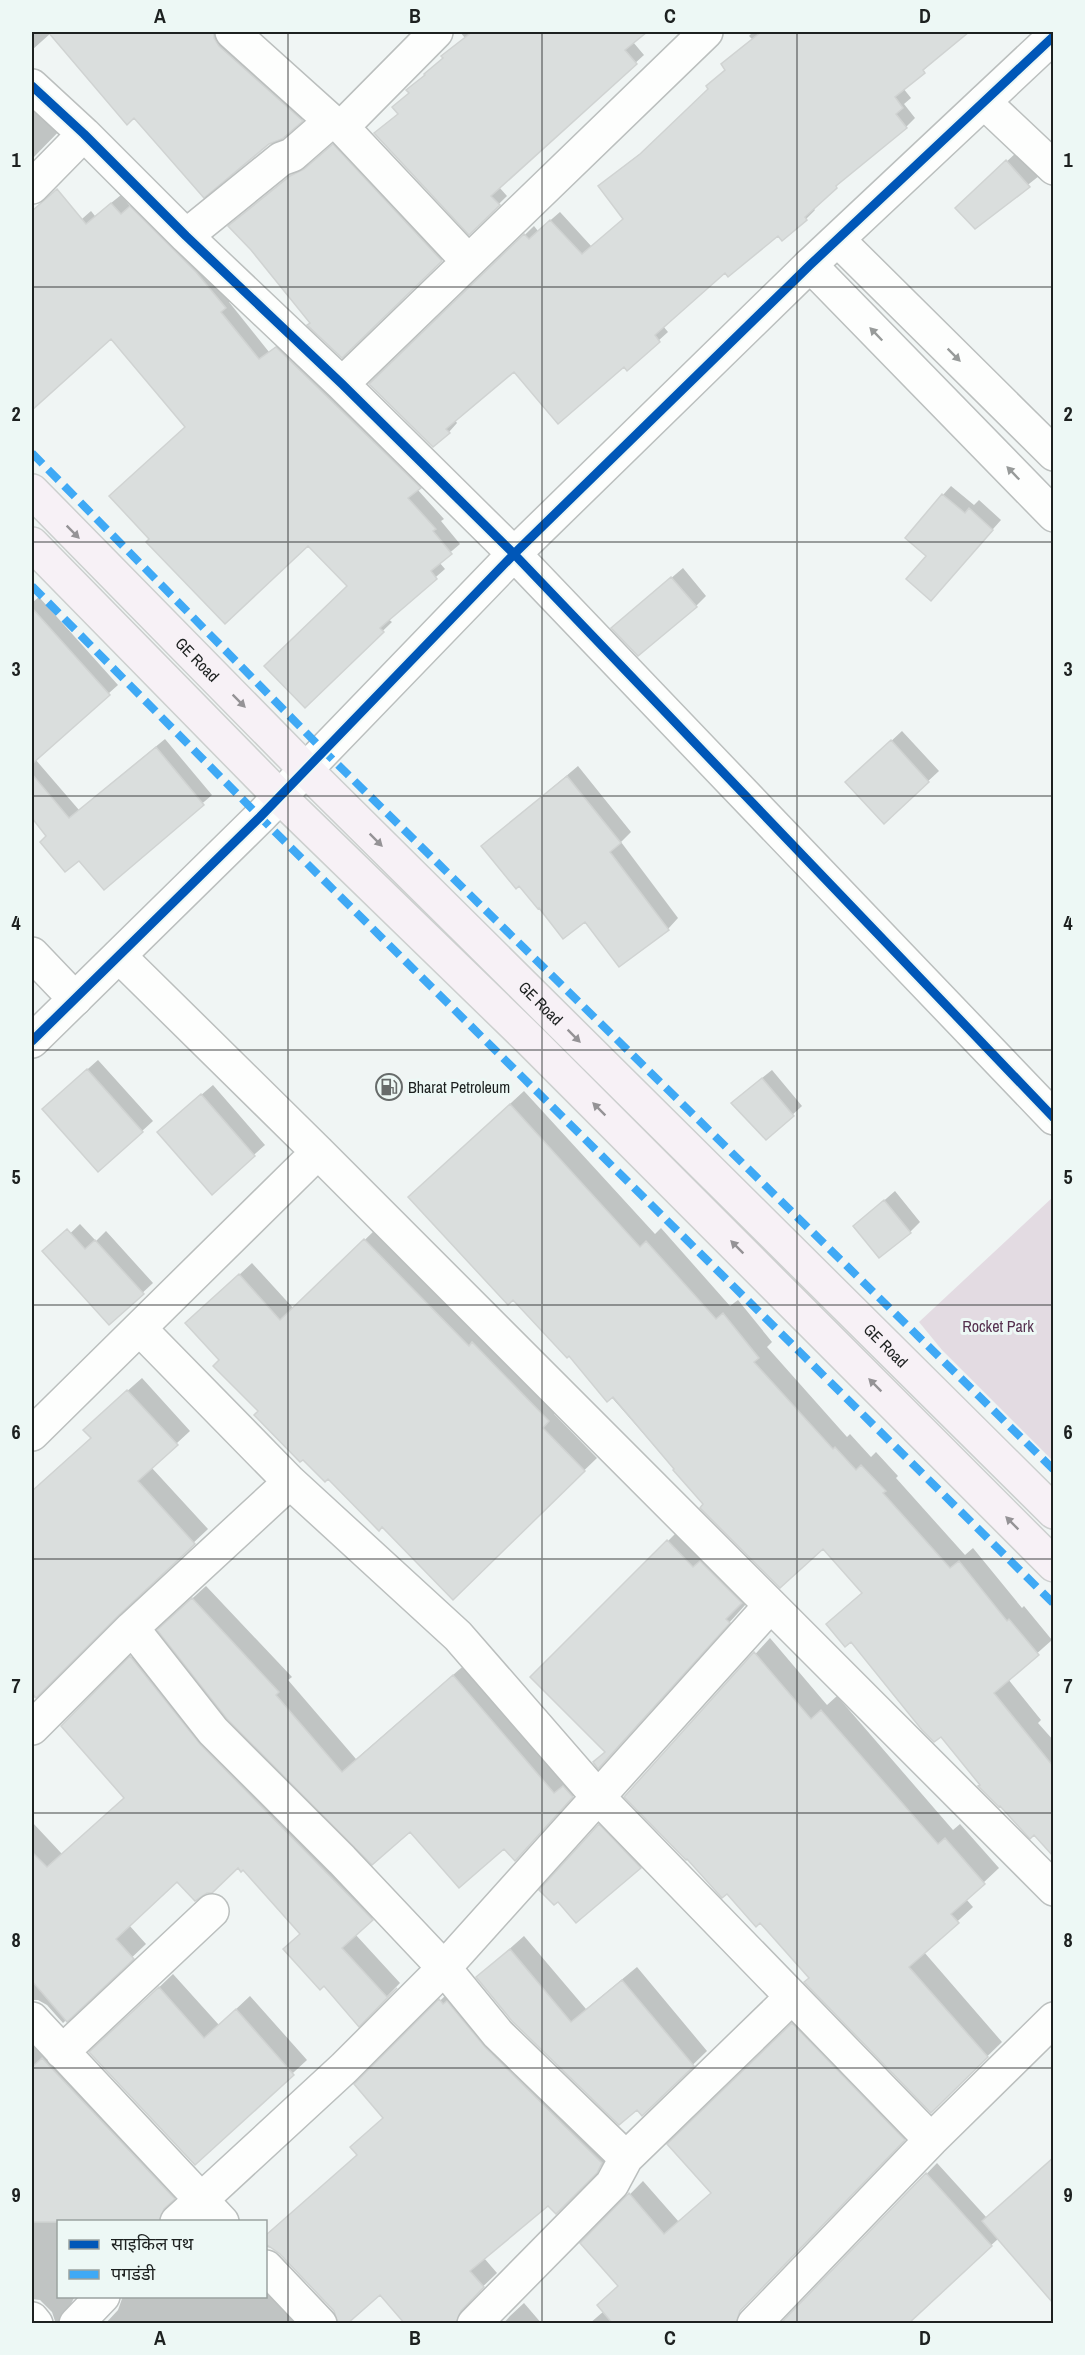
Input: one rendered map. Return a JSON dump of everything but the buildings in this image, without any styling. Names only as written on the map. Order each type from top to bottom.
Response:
[{"type":"main road","name":"GE Road","points":[[32,491],[306,770],[1053,1512]]},
{"type":"main road","name":"GE Road","points":[[32,544],[280,797],[531,1041],[1053,1565]]},
{"type":"street","points":[[232,32],[337,124],[468,261]]},
{"type":"street","points":[[186,236],[281,159],[292,155],[337,124],[436,32]]},
{"type":"street","points":[[342,384],[696,35]]},
{"type":"street","points":[[32,1041],[280,797],[514,554],[810,265],[1053,36]]},
{"type":"street","points":[[32,86],[342,384],[514,554],[1053,1118]]},
{"type":"street","points":[[984,102],[1053,168]]},
{"type":"street","points":[[32,187],[84,134]]},
{"type":"street","points":[[838,240],[1053,454]]},
{"type":"street","points":[[810,265],[1053,515]]},
{"type":"street","points":[[32,954],[75,999]]},
{"type":"street","points":[[119,956],[318,1152],[1053,1889]]},
{"type":"street","points":[[32,1434],[318,1152]]},
{"type":"street","points":[[140,1329],[290,1482],[458,1636],[598,1797],[931,2140]]},
{"type":"street","points":[[986,1497],[1012,1471]]},
{"type":"street","points":[[32,1728],[132,1628],[290,1482]]},
{"type":"street","points":[[179,2220],[200,2198],[344,2068],[444,1968],[770,1606]]},
{"type":"street","points":[[132,1628],[213,1731],[342,1860],[444,1968],[498,2034],[626,2158]]},
{"type":"street","points":[[62,2052],[212,1911]]},
{"type":"street","points":[[474,2324],[612,2184],[626,2158],[792,1996]]},
{"type":"street","points":[[32,2019],[220,2220]]},
{"type":"street","points":[[754,2324],[931,2140],[1053,2019]]},
{"type":"street","points":[[267,2268],[320,2324]]},
{"type":"street","points":[[76,2324],[101,2298]]},
{"type":"street","points":[[32,2319],[36,2324]]},
{"type":"green space","name":"Rocket Park","points":[[1053,1197],[1053,1461],[942,1350],[919,1322]]},
{"type":"marked path","points":[[32,453],[324,751],[1054,1470]]},
{"type":"marked path","points":[[32,586],[260,817],[1054,1604]]},
{"type":"cycle path","points":[[32,1041],[260,817],[514,554],[810,265],[1054,36]]},
{"type":"cycle path","points":[[32,86],[342,384],[514,554],[1054,1118]]},
{"type":"place","name":"Bharat Petroleum","points":[[389,1087]]}]
